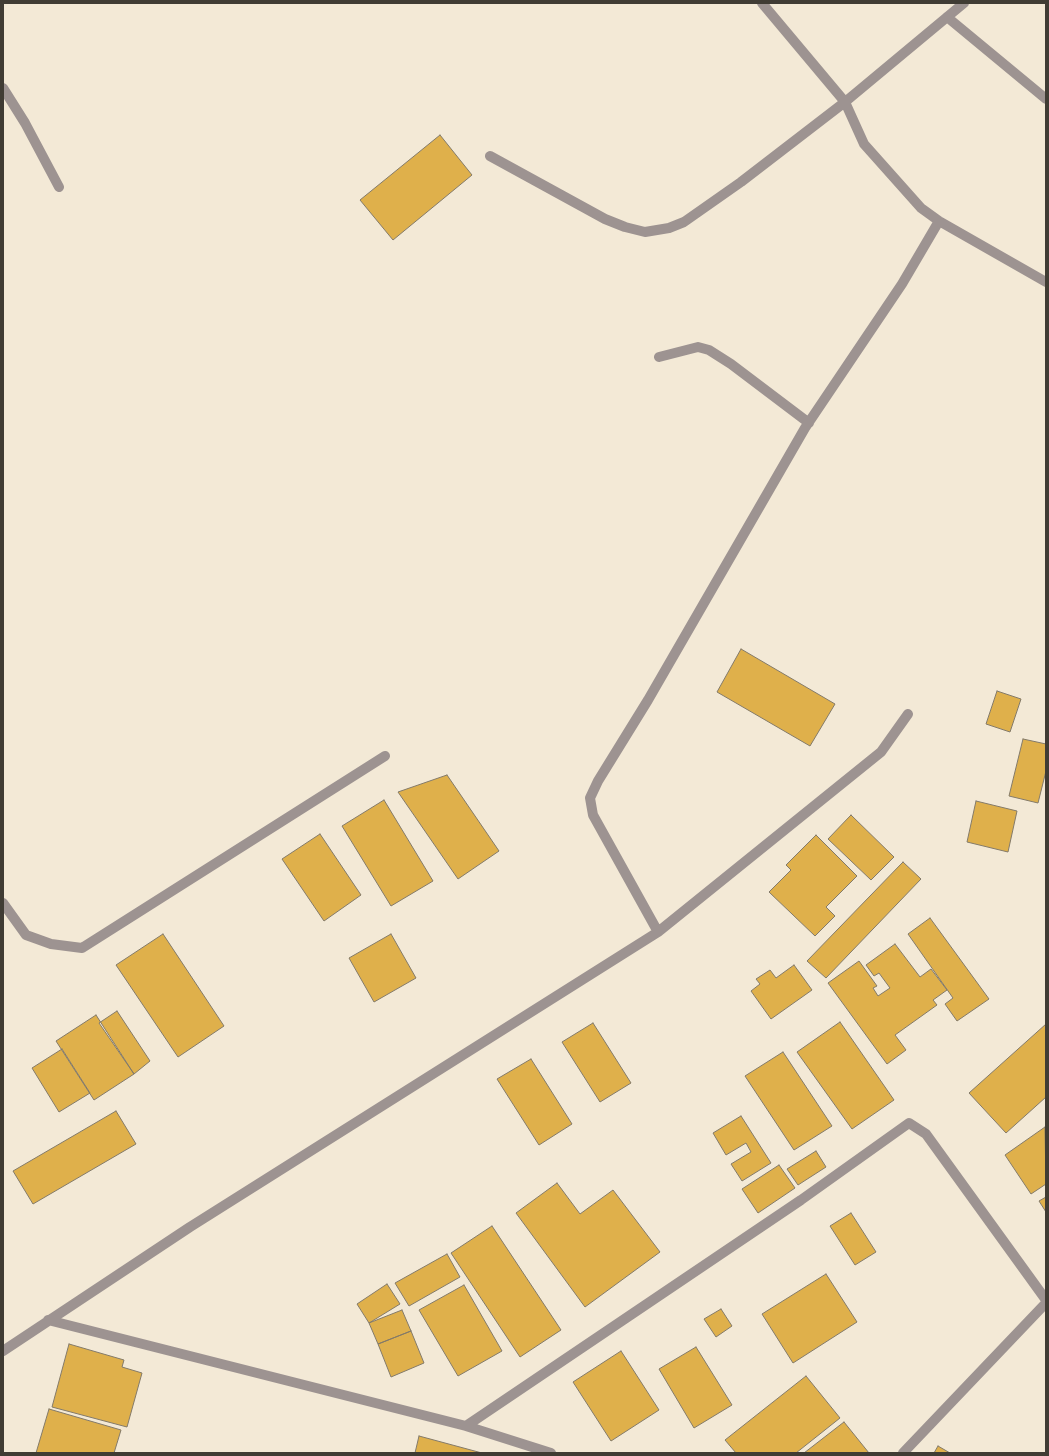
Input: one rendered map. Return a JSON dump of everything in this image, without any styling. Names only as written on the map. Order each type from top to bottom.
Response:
[{"type":"street","points":[[762,3],[845,102],[864,144],[920,208],[939,221],[1046,282]]},
{"type":"street","points":[[490,156],[605,219],[636,231],[650,232],[669,228],[684,222],[741,182],[845,102],[964,3]]},
{"type":"street","points":[[947,17],[1046,99]]},
{"type":"street","points":[[3,88],[25,123],[58,187]]},
{"type":"street","points":[[658,932],[593,815],[590,798],[598,781],[648,700],[741,536],[809,423],[902,284],[939,221]]},
{"type":"street","points":[[658,357],[698,347],[709,350],[731,364],[809,423]]},
{"type":"street","points":[[3,1351],[190,1227],[658,932],[881,752],[908,714]]},
{"type":"street","points":[[3,903],[26,935],[51,944],[82,948],[386,756]]},
{"type":"street","points":[[466,1426],[801,1200],[909,1124],[926,1134],[1046,1300]]},
{"type":"street","points":[[903,1453],[1046,1303]]},
{"type":"street","points":[[48,1320],[466,1426],[551,1453]]},
{"type":"building","points":[[440,135],[472,175],[393,240],[360,200]]},
{"type":"building","points":[[741,649],[835,704],[810,746],[717,692]]},
{"type":"building","points":[[997,691],[1021,699],[1010,732],[986,724]]},
{"type":"building","points":[[1023,739],[1046,744],[1046,771],[1038,803],[1009,796]]},
{"type":"building","points":[[447,775],[499,851],[458,879],[398,792]]},
{"type":"building","points":[[384,800],[433,881],[391,906],[342,826]]},
{"type":"building","points":[[976,801],[1017,811],[1008,852],[967,842]]},
{"type":"building","points":[[851,815],[894,857],[871,880],[828,839]]},
{"type":"building","points":[[320,834],[361,895],[324,921],[282,859]]},
{"type":"building","points":[[816,835],[857,876],[826,907],[835,916],[815,936],[769,892],[791,870],[786,865]]},
{"type":"building","points":[[903,862],[921,879],[826,978],[807,961]]},
{"type":"building","points":[[930,918],[989,999],[957,1021],[945,1004],[953,998],[908,934]]},
{"type":"building","points":[[163,934],[224,1026],[178,1057],[116,965]]},
{"type":"building","points":[[391,934],[416,978],[374,1002],[349,958]]},
{"type":"building","points":[[895,944],[920,977],[931,969],[947,990],[933,1000],[937,1005],[895,1035],[906,1050],[887,1064],[828,983],[859,961],[877,986],[873,988],[878,996],[890,988],[879,973],[874,976],[866,965]]},
{"type":"building","points":[[794,965],[812,990],[771,1019],[751,991],[760,984],[756,979],[770,970],[776,978]]},
{"type":"building","points":[[117,1011],[150,1061],[134,1074],[99,1023]]},
{"type":"building","points":[[96,1015],[134,1074],[94,1100],[56,1041]]},
{"type":"building","points":[[840,1022],[894,1100],[852,1129],[797,1052]]},
{"type":"building","points":[[593,1023],[631,1083],[600,1102],[562,1042]]},
{"type":"building","points":[[1046,1024],[1046,1097],[1006,1133],[969,1093]]},
{"type":"building","points":[[62,1049],[90,1093],[59,1112],[32,1068]]},
{"type":"building","points":[[783,1052],[832,1126],[794,1150],[745,1076]]},
{"type":"building","points":[[531,1059],[572,1124],[539,1145],[497,1079]]},
{"type":"building","points":[[116,1111],[136,1144],[33,1204],[13,1171]]},
{"type":"building","points":[[741,1116],[771,1163],[742,1181],[731,1164],[751,1152],[746,1143],[726,1155],[713,1133]]},
{"type":"building","points":[[1045,1127],[1046,1184],[1031,1194],[1005,1155]]},
{"type":"building","points":[[816,1151],[826,1167],[798,1185],[787,1169]]},
{"type":"building","points":[[779,1165],[795,1188],[758,1213],[742,1189]]},
{"type":"building","points":[[557,1183],[580,1214],[613,1190],[660,1252],[585,1307],[516,1213]]},
{"type":"building","points":[[1046,1197],[1046,1212],[1039,1201]]},
{"type":"building","points":[[851,1213],[876,1252],[855,1265],[830,1226]]},
{"type":"building","points":[[492,1226],[561,1330],[520,1357],[451,1253]]},
{"type":"building","points":[[447,1254],[460,1277],[409,1306],[395,1283]]},
{"type":"building","points":[[826,1274],[857,1322],[793,1363],[762,1314]]},
{"type":"building","points":[[387,1284],[400,1304],[369,1323],[357,1304]]},
{"type":"building","points":[[464,1285],[502,1351],[458,1376],[419,1310]]},
{"type":"building","points":[[721,1309],[732,1326],[716,1337],[704,1319]]},
{"type":"building","points":[[402,1310],[411,1331],[378,1344],[369,1323]]},
{"type":"building","points":[[411,1331],[424,1363],[391,1377],[378,1344]]},
{"type":"building","points":[[69,1344],[124,1360],[122,1367],[142,1373],[127,1427],[52,1407]]},
{"type":"building","points":[[696,1347],[732,1405],[694,1428],[659,1369]]},
{"type":"building","points":[[621,1351],[659,1410],[611,1441],[573,1382]]},
{"type":"building","points":[[806,1376],[840,1418],[796,1453],[736,1453],[725,1440]]},
{"type":"building","points":[[49,1409],[121,1430],[114,1453],[36,1453]]},
{"type":"building","points":[[844,1422],[869,1453],[804,1453]]},
{"type":"building","points":[[419,1436],[482,1453],[415,1453]]},
{"type":"building","points":[[938,1446],[950,1453],[934,1453]]}]
